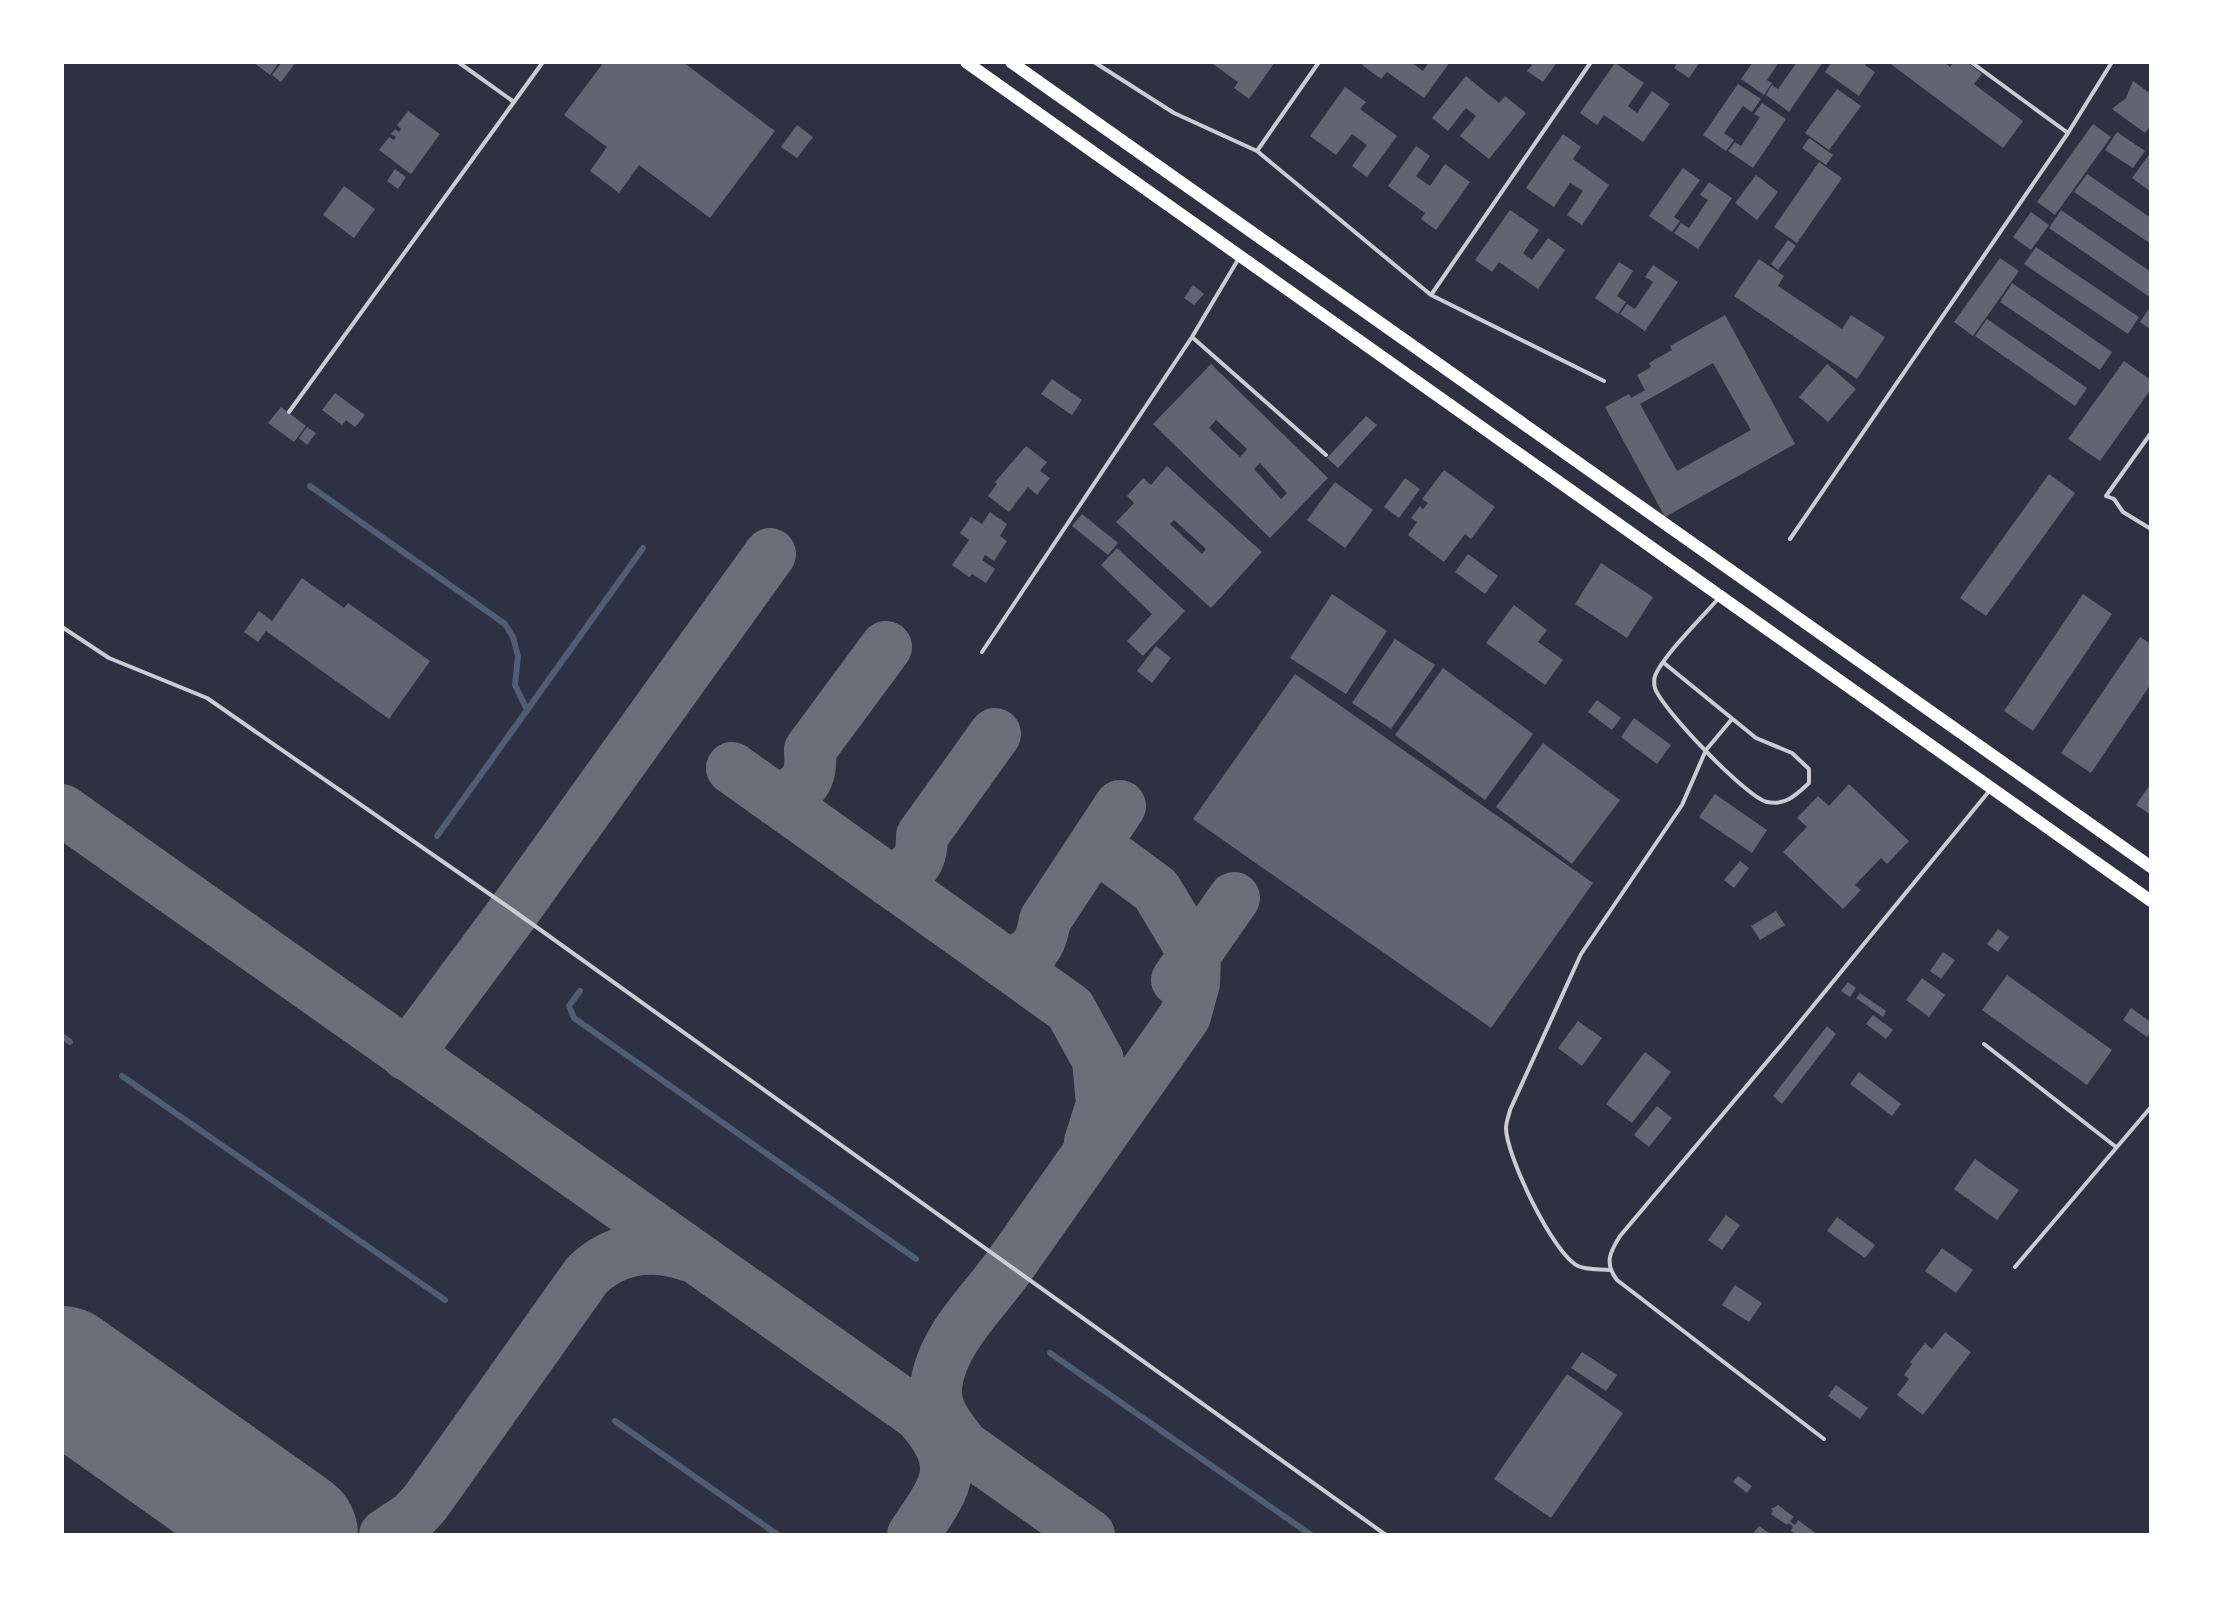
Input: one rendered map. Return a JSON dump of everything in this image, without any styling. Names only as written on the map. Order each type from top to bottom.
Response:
[{"type":"main road","points":[[966,62],[2151,901]]},
{"type":"main road","points":[[1011,62],[2151,867]]},
{"type":"lane","points":[[458,62],[514,102]]},
{"type":"lane","points":[[289,412],[543,62]]},
{"type":"lane","points":[[1094,62],[1174,113],[1257,151],[1431,295],[1604,381]]},
{"type":"lane","points":[[1257,151],[1319,62]]},
{"type":"lane","points":[[1431,295],[1591,62]]},
{"type":"lane","points":[[1971,62],[2068,133]]},
{"type":"lane","points":[[1790,539],[2068,133],[2112,62]]},
{"type":"lane","points":[[982,652],[1192,337],[1240,256]]},
{"type":"lane","points":[[1192,337],[1326,455]]},
{"type":"lane","points":[[2151,433],[2106,496],[2114,499],[2123,512],[2151,529]]},
{"type":"lane","points":[[1664,663],[1756,738],[1792,753],[1809,769],[1809,783],[1789,801],[1768,803],[1754,796],[1706,750],[1655,688],[1654,677],[1664,663],[1720,596]]},
{"type":"lane","points":[[62,627],[109,658],[207,698],[514,911],[1386,1535]]},
{"type":"lane","points":[[1609,1270],[1578,1266],[1563,1253],[1546,1230],[1521,1177],[1506,1130],[1510,1110],[1581,954],[1682,805],[1706,750],[1732,719]]},
{"type":"lane","points":[[1824,1439],[1617,1280],[1609,1270],[1609,1255],[1620,1236],[1991,788]]},
{"type":"lane","points":[[1984,1044],[2116,1147]]},
{"type":"lane","points":[[2015,1267],[2151,1107]]},
{"type":"building","points":[[253,62],[279,62],[270,75]]},
{"type":"building","points":[[282,62],[296,62],[281,82],[272,75]]},
{"type":"building","points":[[604,62],[683,62],[775,131],[710,218],[639,165],[619,193],[590,171],[607,147],[564,115]]},
{"type":"building","points":[[1210,62],[1275,62],[1249,99],[1234,88],[1238,82]]},
{"type":"building","points":[[1364,62],[1411,62],[1423,71],[1429,62],[1450,62],[1424,98],[1387,72],[1381,79],[1362,65]]},
{"type":"building","points":[[1527,62],[1557,62],[1543,82],[1527,71],[1532,65]]},
{"type":"building","points":[[1678,62],[1700,62],[1689,78],[1674,68]]},
{"type":"building","points":[[1753,62],[1779,62],[1767,80],[1772,83],[1764,95],[1741,79]]},
{"type":"building","points":[[1797,62],[1823,62],[1789,112],[1766,95],[1772,85],[1778,89]]},
{"type":"building","points":[[1832,62],[1868,62],[1865,65],[1875,72],[1859,96],[1825,72]]},
{"type":"building","points":[[1888,62],[1944,62],[1950,67],[1954,62],[1967,62],[1982,74],[1974,84],[2023,121],[2003,148]]},
{"type":"building","points":[[1615,63],[1644,83],[1628,106],[1637,113],[1652,91],[1670,104],[1643,142],[1604,115],[1597,125],[1580,113]]},
{"type":"building","points":[[1466,76],[1499,103],[1505,96],[1526,113],[1489,159],[1460,136],[1476,116],[1466,108],[1448,131],[1432,118]]},
{"type":"building","points":[[2133,81],[2151,94],[2151,125],[2145,133],[2112,109],[2126,98]]},
{"type":"building","points":[[1738,84],[1761,99],[1752,112],[1743,106],[1724,133],[1734,140],[1726,151],[1703,135]]},
{"type":"building","points":[[1345,87],[1366,102],[1360,109],[1397,136],[1367,177],[1352,166],[1367,145],[1352,134],[1336,155],[1310,136]]},
{"type":"building","points":[[1837,89],[1861,106],[1829,150],[1805,133]]},
{"type":"building","points":[[1762,103],[1786,119],[1753,168],[1728,151],[1735,142],[1741,146],[1760,117],[1754,114]]},
{"type":"building","points":[[408,111],[440,134],[411,174],[379,150],[389,137],[394,140],[396,137],[391,134],[395,129],[399,132],[401,129],[397,125]]},
{"type":"building","points":[[2093,124],[2111,137],[2055,215],[2037,202]]},
{"type":"building","points":[[797,125],[813,137],[797,158],[781,147]]},
{"type":"building","points":[[2117,132],[2145,151],[2133,168],[2105,150]]},
{"type":"building","points":[[1563,134],[1581,147],[1573,159],[1609,185],[1582,225],[1567,215],[1583,191],[1570,183],[1554,207],[1526,188]]},
{"type":"building","points":[[1809,138],[1833,155],[1826,165],[1802,148]]},
{"type":"building","points":[[1416,146],[1430,156],[1416,176],[1430,186],[1445,164],[1470,182],[1436,230],[1421,219],[1425,213],[1388,186]]},
{"type":"building","points":[[2151,152],[2151,192],[2132,178]]},
{"type":"building","points":[[1819,162],[1842,178],[1797,243],[1774,227]]},
{"type":"building","points":[[1683,168],[1700,180],[1674,217],[1680,221],[1672,232],[1649,216]]},
{"type":"building","points":[[395,169],[406,177],[398,189],[387,181]]},
{"type":"building","points":[[2087,174],[2151,218],[2151,244],[2074,192]]},
{"type":"building","points":[[1756,175],[1778,192],[1757,220],[1735,203]]},
{"type":"building","points":[[1709,182],[1732,198],[1698,249],[1674,233],[1681,223],[1689,228],[1708,200],[1700,195]]},
{"type":"building","points":[[344,186],[375,209],[354,238],[323,215]]},
{"type":"building","points":[[1510,210],[1539,230],[1523,253],[1532,260],[1548,238],[1565,250],[1538,289],[1499,262],[1492,272],[1475,260]]},
{"type":"building","points":[[2061,210],[2151,272],[2151,298],[2049,228]]},
{"type":"building","points":[[2031,212],[2049,225],[2031,250],[2013,237]]},
{"type":"building","points":[[1788,240],[1796,246],[1778,270],[1771,264]]},
{"type":"building","points":[[2036,247],[2139,317],[2128,334],[2024,264]]},
{"type":"building","points":[[2000,258],[2019,271],[1973,336],[1954,322]]},
{"type":"building","points":[[1759,259],[1784,276],[1778,286],[1842,329],[1851,315],[1885,337],[1857,379],[1734,296]]},
{"type":"building","points":[[1619,262],[1633,271],[1617,296],[1626,302],[1618,314],[1595,298]]},
{"type":"building","points":[[1653,265],[1678,282],[1645,331],[1620,314],[1627,304],[1635,309],[1653,282],[1645,277]]},
{"type":"building","points":[[2012,283],[2112,352],[2100,370],[2000,302]]},
{"type":"building","points":[[1193,285],[1204,294],[1194,305],[1184,298]]},
{"type":"building","points":[[2151,306],[2151,330],[2140,322]]},
{"type":"building","points":[[1725,315],[1795,444],[1665,517],[1605,407],[1629,394],[1631,398],[1645,390],[1637,375],[1651,367],[1649,363],[1672,350],[1670,346]],"holes":[[[1713,363],[1751,430],[1677,471],[1640,404]]]},
{"type":"building","points":[[1987,319],[2087,388],[2075,406],[1975,336]]},
{"type":"building","points":[[2124,361],[2151,380],[2151,389],[2100,461],[2068,439]]},
{"type":"building","points":[[1211,364],[1328,478],[1270,538],[1153,424]],"holes":[[[1216,420],[1247,449],[1240,457],[1209,428]],[[1260,463],[1287,493],[1281,499],[1254,469]]]},
{"type":"building","points":[[1827,364],[1856,389],[1828,422],[1799,397]]},
{"type":"building","points":[[1052,379],[1082,400],[1072,415],[1041,394]]},
{"type":"building","points":[[335,393],[365,415],[355,427],[346,420],[342,425],[322,410]]},
{"type":"building","points":[[281,407],[306,426],[294,442],[268,423]]},
{"type":"building","points":[[1366,416],[1377,425],[1338,468],[1327,458]]},
{"type":"building","points":[[307,427],[316,433],[307,445],[299,438]]},
{"type":"building","points":[[1026,446],[1047,462],[1040,471],[1050,478],[1037,495],[1028,487],[1009,512],[988,496],[997,484],[995,482]]},
{"type":"building","points":[[1167,466],[1262,552],[1211,608],[1116,522],[1134,503],[1127,496],[1143,478],[1151,485]],"holes":[[[1174,520],[1206,549],[1202,554],[1170,524]]]},
{"type":"building","points":[[1444,470],[1495,507],[1471,539],[1465,534],[1444,562],[1408,535],[1417,522],[1411,518],[1420,506],[1423,509],[1428,503],[1422,499]]},
{"type":"building","points":[[2049,474],[2075,493],[1986,616],[1960,598]]},
{"type":"building","points":[[1405,478],[1420,489],[1399,518],[1384,507]]},
{"type":"building","points":[[1335,482],[1373,510],[1345,548],[1307,520]]},
{"type":"building","points":[[990,512],[1007,524],[1000,536],[1007,541],[994,561],[985,555],[982,560],[995,569],[986,583],[972,574],[969,577],[952,565],[969,540],[960,533],[971,517],[982,524]]},
{"type":"building","points":[[1082,514],[1118,543],[1108,555],[1072,526]]},
{"type":"building","points":[[1117,548],[1185,611],[1143,656],[1127,641],[1152,614],[1101,565]]},
{"type":"building","points":[[1468,554],[1498,576],[1485,594],[1455,572]]},
{"type":"building","points":[[1601,563],[1653,597],[1627,638],[1575,604]]},
{"type":"building","points":[[302,578],[344,608],[348,603],[430,661],[389,719],[266,631],[258,642],[244,632],[259,611],[272,621]]},
{"type":"building","points":[[1332,594],[1387,631],[1346,694],[1290,658]]},
{"type":"building","points":[[2083,594],[2112,614],[2033,731],[2004,711]]},
{"type":"building","points":[[1514,605],[1547,630],[1538,642],[1563,660],[1545,685],[1486,643]]},
{"type":"building","points":[[2140,637],[2151,644],[2151,684],[2091,773],[2061,753]]},
{"type":"building","points":[[1395,639],[1435,665],[1391,729],[1352,703]]},
{"type":"building","points":[[1156,646],[1171,658],[1152,683],[1137,671]]},
{"type":"building","points":[[1443,668],[1533,734],[1485,800],[1395,735]]},
{"type":"building","points":[[1295,674],[1593,883],[1491,1028],[1193,819]]},
{"type":"building","points":[[1597,700],[1621,718],[1612,730],[1588,712]]},
{"type":"building","points":[[1634,718],[1671,745],[1657,764],[1621,737]]},
{"type":"building","points":[[1543,743],[1620,800],[1572,864],[1496,807]]},
{"type":"building","points":[[2151,783],[2151,815],[2136,805]]},
{"type":"building","points":[[1849,784],[1909,841],[1887,864],[1881,858],[1855,885],[1861,890],[1843,909],[1783,852],[1807,827],[1797,818],[1818,796],[1829,806]]},
{"type":"building","points":[[1715,794],[1767,830],[1752,853],[1699,817]]},
{"type":"building","points":[[1740,861],[1749,868],[1734,888],[1724,880]]},
{"type":"building","points":[[1776,911],[1785,925],[1760,940],[1751,926]]},
{"type":"building","points":[[1998,929],[2009,937],[1998,952],[1987,944]]},
{"type":"building","points":[[1943,952],[1955,960],[1941,979],[1930,971]]},
{"type":"building","points":[[2007,975],[2112,1050],[2087,1085],[1982,1010]]},
{"type":"building","points":[[1922,978],[1945,995],[1929,1017],[1906,1000]]},
{"type":"building","points":[[1848,982],[1856,988],[1850,997],[1841,991]]},
{"type":"building","points":[[1860,993],[1886,1011],[1883,1017],[1856,998]]},
{"type":"building","points":[[2131,1008],[2151,1022],[2151,1032],[2147,1037],[2123,1020]]},
{"type":"building","points":[[1873,1015],[1893,1030],[1886,1039],[1866,1024]]},
{"type":"building","points":[[1578,1021],[1602,1038],[1582,1066],[1558,1048]]},
{"type":"building","points":[[1827,1026],[1836,1034],[1782,1104],[1773,1096]]},
{"type":"building","points":[[1645,1052],[1671,1072],[1632,1123],[1606,1104]]},
{"type":"building","points":[[1859,1072],[1901,1104],[1892,1116],[1850,1084]]},
{"type":"building","points":[[1657,1106],[1672,1118],[1649,1147],[1634,1135]]},
{"type":"building","points":[[1975,1159],[2019,1190],[1997,1220],[1954,1189]]},
{"type":"building","points":[[1726,1215],[1740,1225],[1722,1250],[1708,1240]]},
{"type":"building","points":[[1837,1217],[1875,1245],[1865,1258],[1827,1231]]},
{"type":"building","points":[[1942,1248],[1973,1270],[1956,1293],[1925,1271]]},
{"type":"building","points":[[1735,1285],[1762,1303],[1749,1322],[1722,1305]]},
{"type":"building","points":[[1945,1332],[1971,1352],[1923,1415],[1897,1395],[1909,1379],[1904,1375],[1912,1364],[1910,1362],[1925,1343],[1932,1349]]},
{"type":"building","points":[[1582,1352],[1617,1375],[1606,1391],[1571,1368]]},
{"type":"building","points":[[1567,1374],[1623,1413],[1551,1518],[1494,1479]]},
{"type":"building","points":[[1836,1385],[1868,1408],[1860,1419],[1828,1396]]},
{"type":"building","points":[[1738,1476],[1752,1486],[1747,1493],[1733,1482]]},
{"type":"building","points":[[1778,1505],[1794,1517],[1790,1521],[1795,1525],[1798,1520],[1818,1535],[1797,1535],[1791,1531],[1793,1527],[1789,1523],[1787,1525],[1771,1514],[1771,1509]]},
{"type":"building","points":[[1759,1526],[1772,1535],[1752,1535]]},
{"type":"waterway","points":[[310,486],[505,624],[513,637],[518,656],[515,685],[527,710]]},
{"type":"waterway","points":[[437,836],[643,548]]},
{"type":"waterway","points":[[580,991],[569,1006],[574,1018],[916,1259]]},
{"type":"waterway","points":[[62,1036],[70,1042]]},
{"type":"waterway","points":[[122,1076],[445,1300]]},
{"type":"waterway","points":[[1050,1353],[1311,1535]]},
{"type":"waterway","points":[[615,1421],[778,1535]]},
{"type":"taxiway","points":[[407,1055],[770,554]]},
{"type":"taxiway","points":[[778,801],[804,782],[810,769],[810,750],[886,647]]},
{"type":"taxiway","points":[[890,881],[915,864],[922,836],[995,734]]},
{"type":"taxiway","points":[[732,768],[1070,1009],[1098,1060],[1102,1104],[1090,1142]]},
{"type":"taxiway","points":[[1008,965],[1024,957],[1038,943],[1045,920],[1120,806]]},
{"type":"taxiway","points":[[62,810],[1089,1535]]},
{"type":"taxiway","points":[[964,1447],[944,1419],[936,1396],[946,1353],[955,1336],[1012,1262],[1185,1016],[1194,983],[1195,955],[1156,890],[1095,845]]},
{"type":"taxiway","points":[[1177,980],[1234,898]]},
{"type":"taxiway","points":[[385,1535],[412,1517],[425,1503],[587,1275],[610,1258],[636,1250],[662,1250],[690,1256]]},
{"type":"taxiway","points":[[913,1535],[941,1489],[946,1463],[934,1434],[920,1416]]},
{"type":"taxiway","points":[[209,1477],[236,1502],[261,1535]]},
{"type":"runway","points":[[62,1372],[292,1535]]}]
